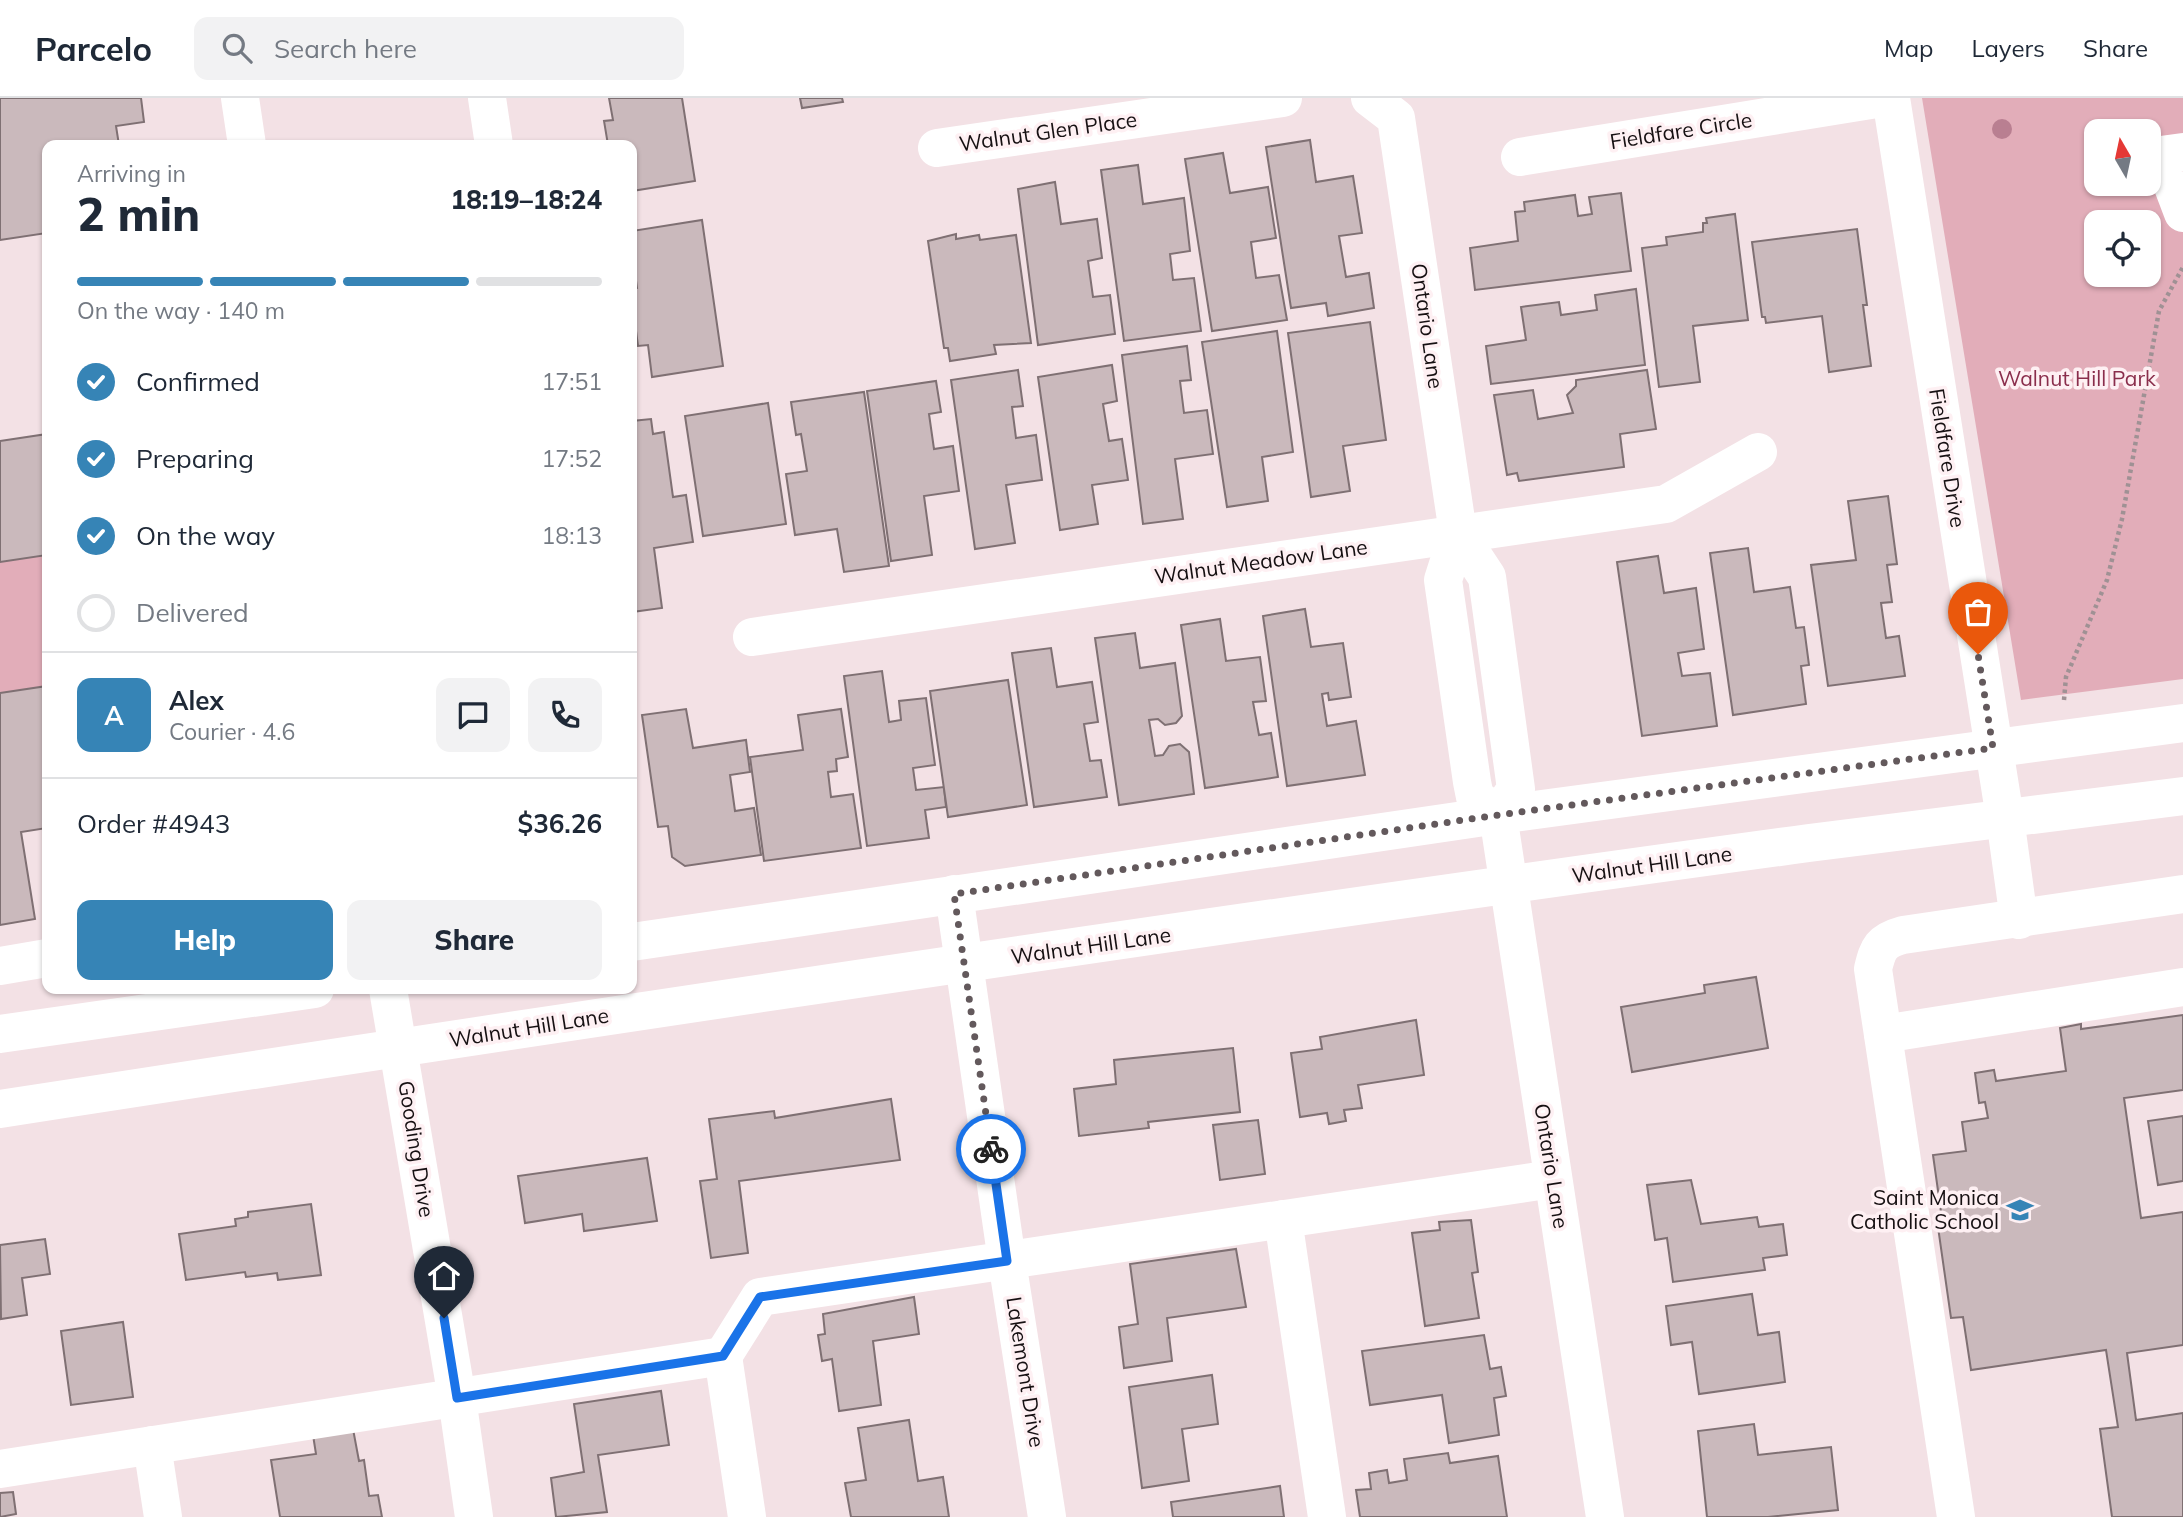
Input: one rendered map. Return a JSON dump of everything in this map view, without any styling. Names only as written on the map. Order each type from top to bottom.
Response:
[{"type":"street","points":[[240,98],[246,140]]},
{"type":"street","points":[[487,98],[493,140]]},
{"type":"street","name":"Walnut Glen Place","points":[[937,148],[1283,98]]},
{"type":"street","name":"Fieldfare Circle","points":[[1520,157],[1883,98]]},
{"type":"street","name":"Fieldfare Drive","points":[[1891,98],[2019,920]]},
{"type":"street","name":"Ontario Lane","points":[[1383,108],[1458,533],[1443,580],[1475,797],[1498,815],[1605,1517]]},
{"type":"street","points":[[2183,152],[2161,155],[2183,213]]},
{"type":"street","name":"Walnut Meadow Lane","points":[[752,636],[1666,503],[1758,452]]},
{"type":"street","points":[[637,941],[1498,815],[2183,723]]},
{"type":"street","name":"Walnut Hill Lane","points":[[0,1110],[399,1048],[623,1001],[964,964],[1508,886],[2183,796]]},
{"type":"street","name":"Lakemont Drive","points":[[954,894],[1047,1517]]},
{"type":"street","points":[[1956,1517],[1873,969],[1878,950],[1890,939],[2183,894]]},
{"type":"street","points":[[0,966],[42,959]]},
{"type":"street","points":[[1883,1034],[2183,987]]},
{"type":"street","points":[[0,1034],[280,994]]},
{"type":"street","name":"Gooding Drive","points":[[389,994],[457,1398],[474,1517]]},
{"type":"street","points":[[747,1517],[723,1356],[760,1297],[1553,1179]]},
{"type":"street","points":[[1283,1219],[1327,1517]]},
{"type":"street","points":[[0,1469],[723,1356]]},
{"type":"street","points":[[152,1445],[163,1517]]},
{"type":"path","points":[[2064,699],[2066,677],[2107,580],[2122,519],[2159,311],[2183,267]]},
{"type":"green space","name":"Walnut Hill Park","points":[[1922,98],[2183,98],[2183,679],[2021,700]]},
{"type":"green space","points":[[42,556],[42,687],[0,693],[0,562]]},
{"type":"building","points":[[0,98],[141,98],[144,122],[116,126],[118,140],[42,140],[42,234],[0,240]]},
{"type":"building","points":[[609,98],[682,98],[695,181],[637,190],[637,140],[607,140],[604,121],[613,120]]},
{"type":"building","points":[[800,98],[842,98],[843,102],[802,108]]},
{"type":"building","points":[[1310,140],[1316,182],[1353,176],[1362,233],[1339,236],[1346,277],[1369,273],[1374,308],[1328,316],[1326,303],[1291,308],[1266,147]]},
{"type":"building","points":[[1223,153],[1230,193],[1268,187],[1276,238],[1251,242],[1256,278],[1279,275],[1287,320],[1212,331],[1185,159]]},
{"type":"building","points":[[1138,165],[1143,204],[1184,198],[1190,251],[1170,254],[1173,280],[1194,278],[1201,331],[1124,341],[1101,170]]},
{"type":"building","points":[[1055,182],[1061,224],[1097,219],[1102,258],[1088,261],[1093,297],[1110,295],[1115,334],[1038,345],[1018,189]]},
{"type":"building","points":[[1621,193],[1631,271],[1475,290],[1470,248],[1518,241],[1515,212],[1525,211],[1524,202],[1575,195],[1578,216],[1592,214],[1589,197]]},
{"type":"building","points":[[1735,214],[1748,320],[1693,326],[1700,382],[1659,387],[1642,248],[1667,245],[1666,237],[1703,232],[1706,218]]},
{"type":"building","points":[[702,220],[723,366],[652,377],[648,345],[638,346],[637,338],[637,230]]},
{"type":"building","points":[[1857,229],[1867,305],[1863,305],[1871,366],[1829,372],[1822,316],[1766,323],[1765,317],[1762,317],[1752,242]]},
{"type":"building","points":[[956,234],[956,239],[979,235],[980,240],[1016,235],[1031,343],[994,345],[996,354],[950,361],[948,348],[944,348],[928,241]]},
{"type":"building","points":[[1636,289],[1645,365],[1491,384],[1486,346],[1526,340],[1521,307],[1559,302],[1561,315],[1597,310],[1595,295]]},
{"type":"building","points":[[1370,322],[1386,440],[1343,446],[1350,491],[1311,497],[1288,333]]},
{"type":"building","points":[[1277,331],[1293,452],[1262,457],[1268,501],[1227,507],[1202,342]]},
{"type":"building","points":[[1187,346],[1191,380],[1180,381],[1184,413],[1207,410],[1213,454],[1175,459],[1183,519],[1143,524],[1122,355]]},
{"type":"building","points":[[1112,365],[1117,401],[1103,404],[1109,441],[1122,439],[1128,480],[1092,485],[1098,524],[1060,530],[1038,377]]},
{"type":"building","points":[[1018,370],[1023,406],[1012,407],[1016,438],[1036,435],[1042,480],[1006,485],[1015,543],[975,549],[951,380]]},
{"type":"building","points":[[1647,370],[1656,429],[1620,434],[1624,467],[1519,481],[1517,473],[1507,475],[1494,395],[1533,390],[1538,419],[1573,413],[1567,395],[1576,386],[1576,380]]},
{"type":"building","points":[[936,381],[941,412],[929,414],[934,449],[953,446],[959,491],[924,496],[932,555],[891,561],[867,391]]},
{"type":"building","points":[[864,392],[889,566],[844,572],[837,529],[795,535],[786,474],[807,471],[801,434],[796,435],[791,402]]},
{"type":"building","points":[[768,403],[786,524],[703,536],[685,416]]},
{"type":"building","points":[[651,419],[653,434],[664,432],[673,497],[686,495],[693,542],[654,548],[662,608],[637,611],[637,420]]},
{"type":"building","points":[[42,435],[42,556],[0,562],[0,441]]},
{"type":"building","points":[[1888,496],[1897,564],[1887,565],[1892,602],[1881,603],[1886,638],[1899,636],[1905,676],[1828,686],[1811,565],[1856,560],[1848,501]]},
{"type":"building","points":[[1748,548],[1754,592],[1790,587],[1796,628],[1804,627],[1809,665],[1801,666],[1806,704],[1733,715],[1710,553]]},
{"type":"building","points":[[1658,556],[1664,593],[1696,588],[1704,649],[1678,653],[1682,676],[1710,673],[1717,726],[1642,736],[1617,562]]},
{"type":"building","points":[[1305,609],[1311,647],[1343,643],[1351,697],[1329,700],[1328,693],[1322,694],[1327,726],[1356,721],[1365,775],[1287,786],[1263,616]]},
{"type":"building","points":[[1220,619],[1226,661],[1260,657],[1266,701],[1253,702],[1259,735],[1271,733],[1278,777],[1205,788],[1181,625]]},
{"type":"building","points":[[1135,633],[1140,668],[1175,663],[1182,716],[1176,723],[1165,725],[1158,719],[1149,720],[1155,756],[1163,755],[1169,746],[1180,744],[1189,752],[1194,794],[1119,805],[1095,638]]},
{"type":"building","points":[[1051,648],[1057,687],[1092,682],[1098,722],[1084,724],[1090,761],[1101,760],[1107,797],[1034,807],[1012,653]]},
{"type":"building","points":[[882,671],[889,722],[901,720],[899,701],[926,698],[935,765],[913,768],[916,790],[944,787],[946,807],[925,810],[929,838],[867,846],[844,676]]},
{"type":"building","points":[[1008,680],[1027,805],[948,817],[930,691]]},
{"type":"building","points":[[42,687],[42,829],[21,832],[35,919],[0,925],[0,693]]},
{"type":"building","points":[[686,709],[693,748],[746,740],[750,772],[730,775],[735,811],[754,808],[761,855],[685,866],[672,857],[668,826],[658,827],[642,715]]},
{"type":"building","points":[[841,709],[848,757],[836,759],[837,771],[828,772],[831,797],[853,794],[861,848],[764,861],[750,757],[803,750],[798,715]]},
{"type":"building","points":[[1756,977],[1768,1048],[1632,1072],[1621,1007],[1705,993],[1704,985]]},
{"type":"building","points":[[2183,1015],[2183,1090],[2124,1098],[2141,1218],[2183,1212],[2183,1345],[2127,1353],[2136,1420],[2183,1413],[2183,1517],[2112,1517],[2100,1429],[2118,1427],[2106,1350],[1971,1370],[1963,1317],[1951,1318],[1936,1213],[1941,1212],[1933,1155],[1966,1151],[1962,1122],[1988,1118],[1985,1102],[1979,1103],[1975,1073],[1994,1070],[1996,1081],[2066,1071],[2060,1028],[2081,1024],[2081,1029]]},
{"type":"building","points":[[1416,1020],[1424,1075],[1358,1085],[1362,1108],[1344,1110],[1346,1121],[1329,1124],[1327,1113],[1300,1117],[1291,1053],[1322,1049],[1320,1037]]},
{"type":"building","points":[[1233,1048],[1240,1112],[1148,1122],[1149,1128],[1079,1136],[1074,1089],[1116,1084],[1114,1060]]},
{"type":"building","points":[[891,1099],[900,1160],[739,1181],[748,1253],[711,1258],[700,1181],[717,1179],[709,1119],[774,1111],[775,1118]]},
{"type":"building","points":[[2183,1116],[2183,1181],[2158,1185],[2148,1121]]},
{"type":"building","points":[[1258,1120],[1265,1174],[1220,1180],[1213,1125]]},
{"type":"building","points":[[647,1158],[657,1221],[584,1231],[582,1214],[525,1223],[518,1176]]},
{"type":"building","points":[[1691,1180],[1701,1224],[1757,1217],[1759,1227],[1783,1224],[1787,1255],[1763,1258],[1765,1270],[1673,1282],[1667,1238],[1655,1240],[1647,1185]]},
{"type":"building","points":[[311,1204],[321,1275],[278,1280],[277,1273],[246,1277],[245,1272],[186,1280],[179,1234],[236,1226],[235,1219],[248,1217],[248,1212]]},
{"type":"building","points":[[1471,1220],[1478,1272],[1472,1273],[1479,1318],[1425,1326],[1412,1233],[1440,1230],[1439,1222]]},
{"type":"building","points":[[45,1239],[50,1274],[22,1278],[27,1315],[1,1319],[0,1245]]},
{"type":"building","points":[[1236,1249],[1246,1307],[1167,1318],[1172,1361],[1124,1368],[1119,1327],[1138,1324],[1130,1264]]},
{"type":"building","points":[[1752,1294],[1758,1335],[1779,1332],[1785,1382],[1699,1394],[1692,1342],[1671,1345],[1666,1306]]},
{"type":"building","points":[[914,1297],[919,1334],[873,1341],[881,1405],[839,1411],[832,1359],[822,1361],[818,1335],[825,1334],[823,1314]]},
{"type":"building","points":[[123,1322],[133,1397],[71,1405],[61,1331]]},
{"type":"building","points":[[1484,1335],[1490,1369],[1501,1367],[1506,1396],[1494,1398],[1499,1435],[1449,1443],[1442,1395],[1370,1405],[1362,1351]]},
{"type":"building","points":[[1212,1375],[1218,1424],[1182,1429],[1189,1481],[1142,1488],[1129,1387]]},
{"type":"building","points":[[661,1391],[669,1445],[598,1455],[607,1512],[556,1517],[551,1478],[584,1472],[574,1404]]},
{"type":"building","points":[[909,1420],[918,1481],[943,1477],[949,1517],[851,1517],[845,1483],[866,1480],[858,1428]]},
{"type":"building","points":[[1754,1424],[1758,1455],[1831,1447],[1838,1510],[1768,1517],[1707,1517],[1698,1431]]},
{"type":"building","points":[[353,1429],[359,1461],[364,1460],[369,1496],[378,1495],[382,1517],[280,1517],[271,1460],[316,1454],[313,1435]]},
{"type":"building","points":[[1448,1453],[1450,1463],[1498,1456],[1507,1517],[1360,1517],[1356,1490],[1371,1489],[1369,1473],[1387,1470],[1389,1483],[1407,1480],[1404,1459]]},
{"type":"building","points":[[1280,1486],[1284,1517],[1173,1517],[1171,1502]]},
{"type":"building","points":[[13,1492],[16,1514],[0,1517],[0,1493]]},
{"type":"way so far","points":[[991,1149],[954,894],[1498,815],[1993,748],[1978,654]]},
{"type":"place","name":"Saint Monica Catholic School","points":[[2020,1210]]},
{"type":"route","points":[[444,1318],[457,1398],[723,1356],[760,1297],[1007,1261],[991,1149]]}]
